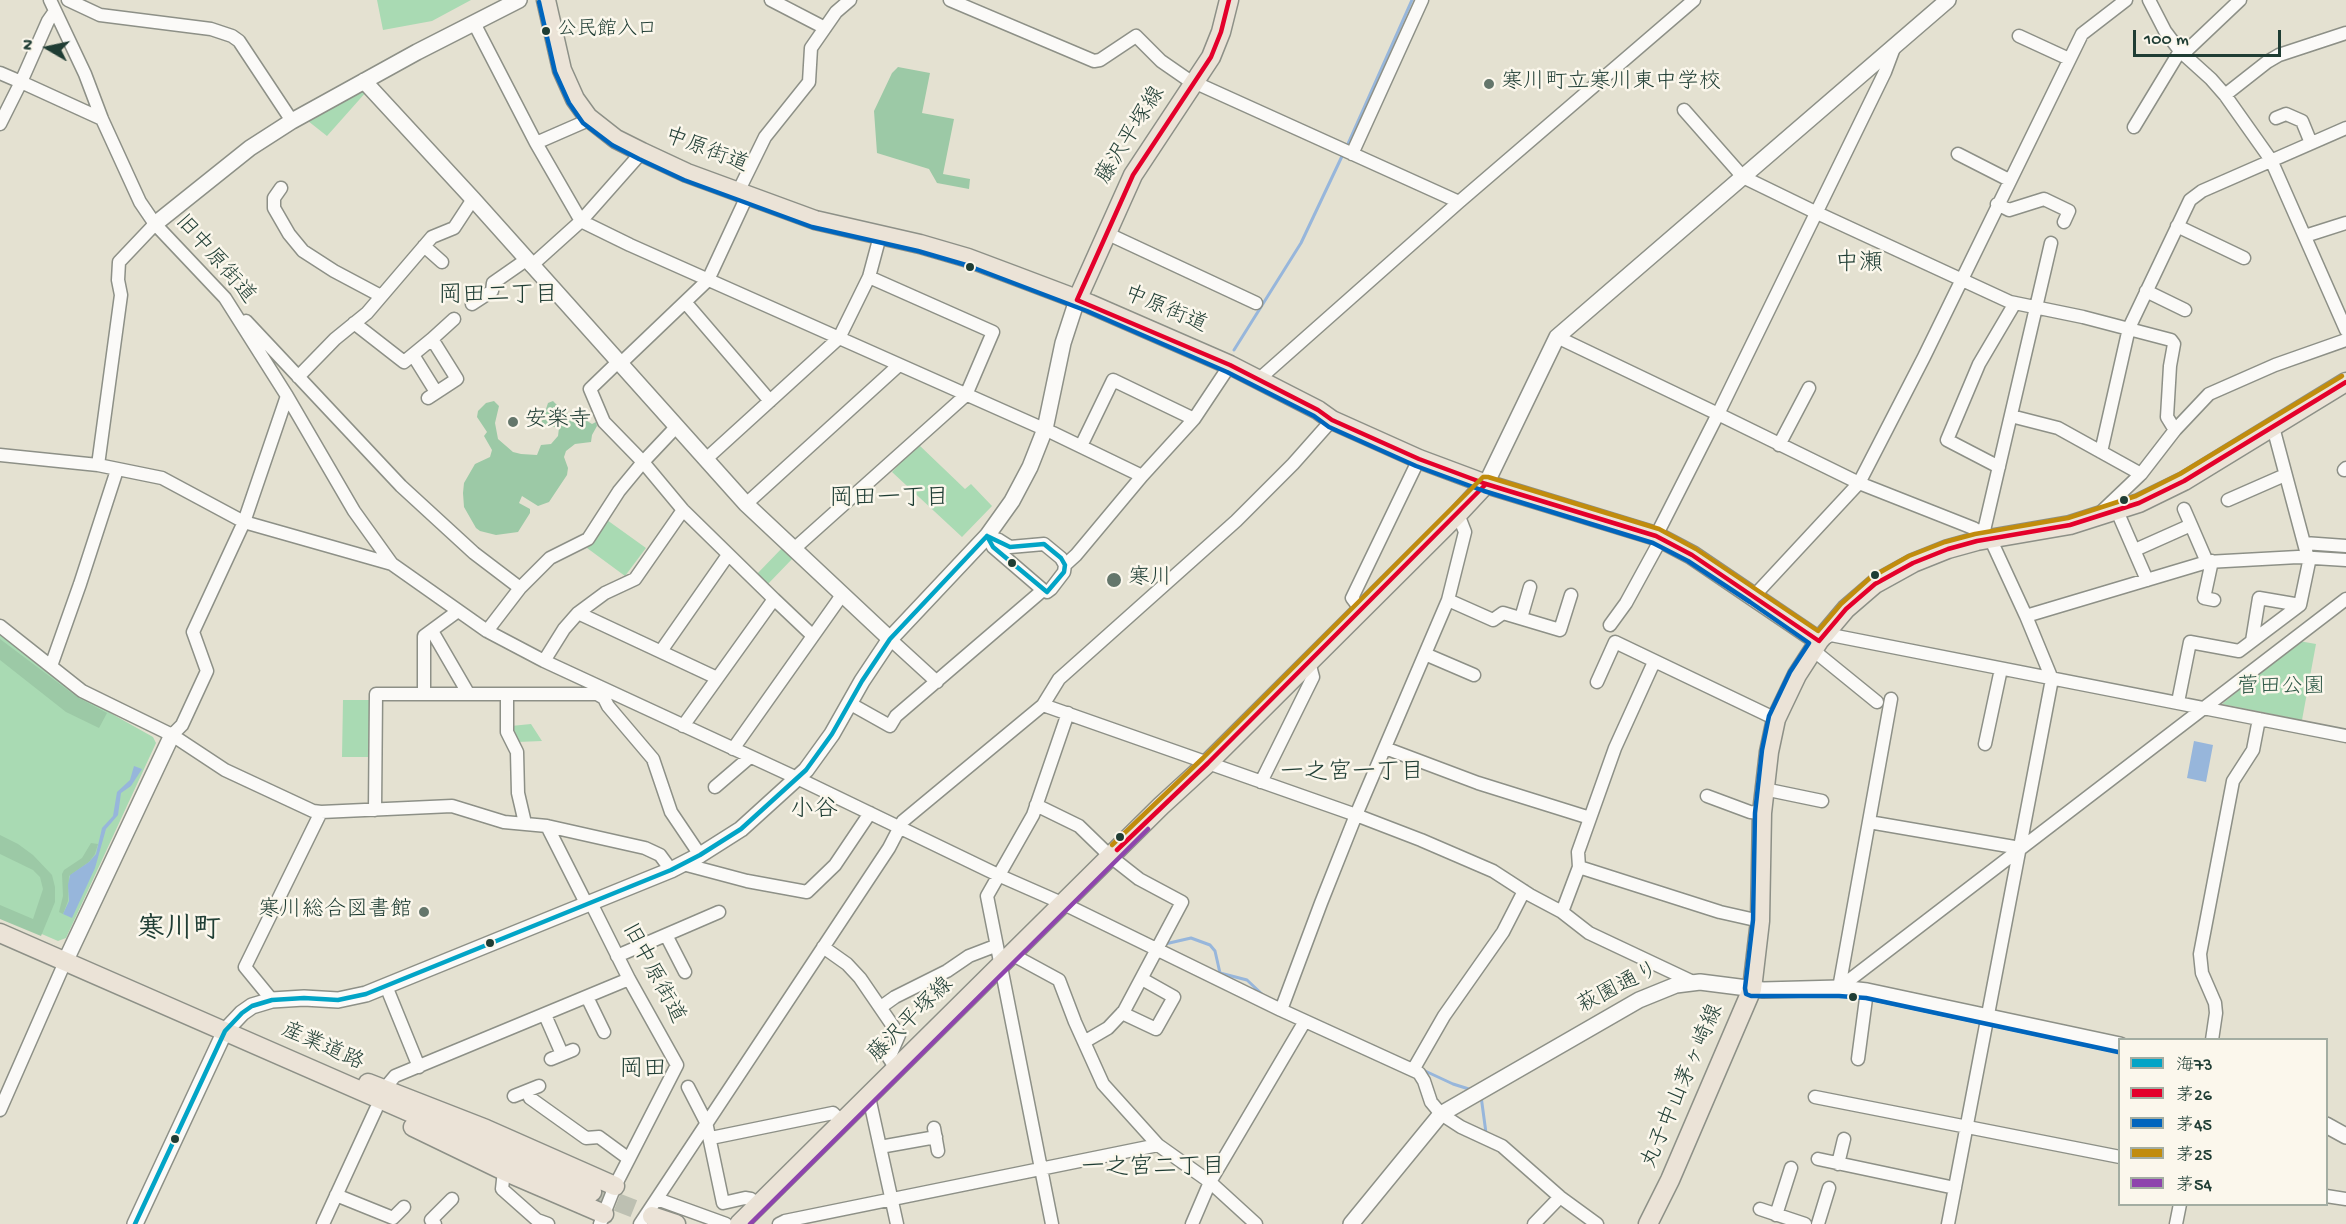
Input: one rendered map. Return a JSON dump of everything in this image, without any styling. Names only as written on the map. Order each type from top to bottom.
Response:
[{"type":"main road","name":"中原街道","points":[[546,0],[563,75],[575,99],[591,119],[616,139],[687,173],[815,220],[920,244],[968,258],[1077,300],[1230,365],[1318,410],[1332,420],[1419,459],[1486,484],[1658,537],[1692,555],[1754,596],[1816,646]]},
{"type":"main road","name":"藤沢平塚線","points":[[1077,300],[1132,175],[1210,57],[1221,32],[1229,0]]},
{"type":"main road","name":"丸子中山茅ヶ崎線","points":[[1648,1224],[1670,1180],[1752,989],[1760,921],[1764,789],[1776,719],[1797,675],[1816,646],[1846,609],[1875,584],[1928,556],[1987,537],[2070,525],[2095,518],[2117,511],[2184,481],[2346,382]]},
{"type":"main road","points":[[1208,763],[1486,484]]},
{"type":"main road","name":"藤沢平塚線","points":[[739,1224],[1143,824],[1208,763]]},
{"type":"main road","name":"産業道路","points":[[0,933],[592,1192]]},
{"type":"main road","points":[[294,1062],[385,1088],[486,1129],[615,1186]]},
{"type":"main road","points":[[330,1078],[340,1091],[602,1219]]},
{"type":"main road","points":[[650,1213],[676,1224]]},
{"type":"street","points":[[68,0],[100,15],[211,29],[232,36],[239,41],[292,121]]},
{"type":"street","points":[[98,465],[121,295],[118,280],[119,262],[155,224],[242,154],[292,121],[519,0]]},
{"type":"street","points":[[771,0],[825,28]]},
{"type":"street","points":[[813,636],[683,510],[643,462],[604,422],[590,389],[708,280],[765,137],[809,82],[811,48],[836,12],[850,0]]},
{"type":"street","points":[[950,0],[1094,61],[1100,60],[1136,36],[1161,61],[1188,79],[1459,202]]},
{"type":"street","points":[[1346,151],[1422,0]]},
{"type":"street","points":[[1258,380],[1459,202],[1694,0]]},
{"type":"street","points":[[1486,484],[1557,337],[1947,0]]},
{"type":"street","points":[[1754,596],[1859,483],[1924,357],[2082,34],[2126,0]]},
{"type":"street","points":[[2149,0],[2165,31],[2182,52],[2225,95],[2271,160],[2346,330]]},
{"type":"street","points":[[2134,127],[2140,102],[2152,83],[2182,52],[2240,0]]},
{"type":"street","points":[[0,124],[48,21],[52,6]]},
{"type":"street","name":"旧中原街道","points":[[52,6],[85,74],[102,119],[140,201],[155,224],[225,298],[257,340]]},
{"type":"street","points":[[474,22],[536,143],[581,221],[708,280],[1045,429],[1142,476]]},
{"type":"street","points":[[2225,95],[2279,55],[2346,33]]},
{"type":"street","points":[[2019,36],[2069,60]]},
{"type":"street","points":[[1617,621],[1626,603],[1644,581],[1658,537],[1885,72],[1894,47]]},
{"type":"street","points":[[0,73],[102,119]]},
{"type":"street","points":[[364,81],[473,199],[746,504],[937,682]]},
{"type":"street","points":[[1684,110],[1743,177],[1815,212],[1960,280],[2015,303],[2129,328],[2171,340],[2174,344],[2164,422],[2175,430]]},
{"type":"street","points":[[2276,118],[2286,114],[2302,121],[2311,143]]},
{"type":"street","points":[[536,143],[591,119]]},
{"type":"street","points":[[2101,452],[2129,328],[2177,226],[2194,196],[2346,128]]},
{"type":"street","points":[[479,304],[492,291],[491,279],[529,263],[581,221],[642,152]]},
{"type":"street","points":[[1958,154],[2009,180]]},
{"type":"street","points":[[282,188],[274,198],[274,208],[289,234],[303,251],[334,271],[381,296]]},
{"type":"street","points":[[298,377],[335,339],[367,313],[432,237],[454,228],[473,199]]},
{"type":"street","points":[[1997,204],[2009,210],[2036,208],[2044,200],[2069,211],[2064,222]]},
{"type":"street","points":[[2305,236],[2346,223]]},
{"type":"street","points":[[2177,226],[2244,258]]},
{"type":"street","points":[[1106,233],[1256,303]]},
{"type":"street","points":[[706,459],[839,338],[869,277],[880,236]]},
{"type":"street","points":[[1987,537],[2000,466],[2051,243]]},
{"type":"street","points":[[424,246],[442,262]]},
{"type":"street","points":[[795,548],[966,395],[993,332],[869,277]]},
{"type":"street","points":[[2146,291],[2185,310]]},
{"type":"street","points":[[135,1224],[225,1031],[252,1006],[272,1000],[304,998],[338,1000],[366,994],[589,904],[700,855],[741,829],[797,778],[832,735],[849,703],[890,639],[987,536],[1012,501],[1030,467],[1045,429],[1064,343],[1077,300]]},
{"type":"street","points":[[685,302],[770,401]]},
{"type":"street","points":[[2000,466],[1947,440],[1979,364],[2015,303]]},
{"type":"street","points":[[354,323],[404,362],[453,319]]},
{"type":"street","points":[[1557,337],[1859,483],[1972,528],[1987,537],[2025,614],[2052,683],[1948,1224]]},
{"type":"street","points":[[413,355],[432,395],[457,379],[432,339]]},
{"type":"street","points":[[257,340],[298,377],[402,486],[474,553],[520,588]]},
{"type":"street","points":[[257,340],[354,511],[392,564],[487,632],[598,691],[683,726],[998,875],[1160,946],[1281,1010],[1419,1073],[1431,1102],[1441,1114],[1461,1127],[1502,1146],[1560,1197],[1597,1224]]},
{"type":"street","points":[[2095,518],[2141,474],[2175,430],[2210,394],[2275,365],[2346,340]]},
{"type":"street","points":[[746,504],[899,365]]},
{"type":"street","points":[[987,536],[993,547],[1047,592],[1060,578],[1065,565],[1194,419],[1230,365]]},
{"type":"street","points":[[1081,446],[1113,380],[1194,419]]},
{"type":"street","points":[[1779,445],[1809,388]]},
{"type":"street","points":[[0,1110],[65,962],[172,735],[182,725],[207,671],[193,632],[244,522],[287,396]]},
{"type":"street","points":[[2011,416],[2058,428],[2141,474]]},
{"type":"street","points":[[726,1224],[650,1213],[706,1122],[889,848],[899,827],[908,815],[1043,705],[1059,679],[1236,521],[1293,464],[1332,420]]},
{"type":"street","points":[[487,632],[520,588],[550,558],[588,539],[620,491],[676,426]]},
{"type":"street","points":[[2178,702],[2190,642],[2239,651],[2300,605],[2308,562],[2273,427]]},
{"type":"street","points":[[0,455],[98,465],[162,478],[244,522],[392,564]]},
{"type":"street","points":[[1361,610],[1352,598],[1419,459]]},
{"type":"street","points":[[51,666],[117,470]]},
{"type":"street","points":[[2233,494],[2285,475]]},
{"type":"street","points":[[2184,509],[2207,559],[2204,598],[2214,600]]},
{"type":"street","points":[[544,662],[564,629],[578,613],[605,593],[635,579],[683,510]]},
{"type":"street","points":[[2117,511],[2146,576]]},
{"type":"street","points":[[1281,1010],[1356,815],[1448,600],[1465,532],[1458,514]]},
{"type":"street","points":[[2135,550],[2191,525]]},
{"type":"street","points":[[987,536],[1010,547],[1044,544],[1058,555],[1065,565]]},
{"type":"street","points":[[2025,614],[2207,559],[2346,546]]},
{"type":"street","points":[[2306,551],[2346,560]]},
{"type":"street","points":[[661,651],[728,555]]},
{"type":"street","points":[[1521,618],[1530,587]]},
{"type":"street","points":[[849,703],[890,726],[896,716],[1043,590]]},
{"type":"street","points":[[733,749],[842,595]]},
{"type":"street","points":[[1448,600],[1493,620],[1503,613],[1560,630],[1571,595]]},
{"type":"street","points":[[2252,641],[2259,598],[2300,605]]},
{"type":"street","points":[[683,726],[774,599]]},
{"type":"street","points":[[1839,988],[2346,599]]},
{"type":"street","points":[[424,693],[424,636],[458,611]]},
{"type":"street","points":[[578,613],[717,678]]},
{"type":"street","points":[[0,626],[82,691],[172,735],[225,770],[306,808],[321,812],[452,806],[504,822],[548,826],[645,848],[677,867],[807,892],[834,865],[870,813]]},
{"type":"street","points":[[432,631],[468,693]]},
{"type":"street","points":[[1874,694],[1816,646],[1831,635],[2346,736]]},
{"type":"street","points":[[1598,682],[1598,667],[1615,642],[1776,719]]},
{"type":"street","points":[[1425,654],[1474,675]]},
{"type":"street","points":[[1261,782],[1313,677],[1309,662]]},
{"type":"street","points":[[1562,912],[1579,867],[1578,852],[1615,748],[1654,662]]},
{"type":"street","points":[[1983,739],[1988,704],[2001,669]]},
{"type":"street","points":[[375,810],[376,694],[507,695],[598,691]]},
{"type":"street","points":[[598,691],[653,759],[670,812],[700,855]]},
{"type":"street","points":[[507,695],[507,732],[517,753],[518,793],[525,823]]},
{"type":"street","points":[[1839,988],[1891,699]]},
{"type":"street","points":[[1043,705],[1356,815],[1493,870],[1524,891],[1562,912],[1600,939],[1693,982]]},
{"type":"street","points":[[1052,1224],[1006,961],[995,946],[987,896],[1033,815],[1068,713]]},
{"type":"street","points":[[2212,1038],[2215,1003],[2202,973],[2200,954],[2233,781],[2253,750],[2259,719]]},
{"type":"street","points":[[1384,748],[1478,783],[1590,818]]},
{"type":"street","points":[[715,787],[750,758]]},
{"type":"street","points":[[1764,789],[1816,803]]},
{"type":"street","points":[[1714,803],[1762,813]]},
{"type":"street","points":[[1036,806],[1079,826],[1114,853],[1139,879],[1182,902],[1122,1014],[1108,1028],[1084,1042]]},
{"type":"street","points":[[272,1000],[245,967],[321,812]]},
{"type":"street","points":[[1869,822],[2020,848]]},
{"type":"street","name":"旧中原街道","points":[[548,826],[676,1065],[628,1159]]},
{"type":"street","points":[[1579,867],[1720,912],[1760,921]]},
{"type":"street","points":[[1413,1070],[1444,1016],[1503,933],[1524,891]]},
{"type":"street","points":[[617,956],[719,912]]},
{"type":"street","points":[[666,935],[685,972]]},
{"type":"street","points":[[881,1007],[895,997],[948,971],[969,956],[995,946]]},
{"type":"street","points":[[823,947],[847,964],[881,1007],[899,1035],[889,1058],[897,1070]]},
{"type":"street","points":[[1006,961],[1059,980],[1103,1084],[1158,1145],[1210,1182],[1256,1224]]},
{"type":"street","points":[[385,1088],[395,1076],[629,979]]},
{"type":"street","points":[[1122,1014],[1156,1029],[1174,997],[1142,980]]},
{"type":"street","name":"萩園通り","points":[[1351,1224],[1441,1114],[1639,1000],[1676,985],[1693,982],[1752,989],[1839,988],[1867,991],[2118,1045]]},
{"type":"street","points":[[386,986],[419,1067]]},
{"type":"street","points":[[1858,1059],[1867,1040],[1867,991]]},
{"type":"street","points":[[587,997],[604,1032]]},
{"type":"street","points":[[545,1015],[562,1054]]},
{"type":"street","points":[[1192,1224],[1210,1182],[1305,1021]]},
{"type":"street","points":[[514,1096],[539,1086]]},
{"type":"street","points":[[688,1087],[706,1122],[711,1138],[723,1203],[746,1198],[759,1204]]},
{"type":"street","points":[[527,1091],[530,1098],[546,1116],[577,1125],[586,1138],[599,1137],[628,1159],[602,1219]]},
{"type":"street","points":[[869,1097],[897,1224]]},
{"type":"street","points":[[1815,1097],[2118,1157]]},
{"type":"street","points":[[323,1224],[376,1109]]},
{"type":"street","points":[[711,1138],[833,1113],[842,1122]]},
{"type":"street","points":[[2328,1126],[2346,1136]]},
{"type":"street","points":[[880,1147],[935,1132],[938,1151]]},
{"type":"street","points":[[1838,1164],[1844,1139]]},
{"type":"street","points":[[779,1224],[1158,1145]]},
{"type":"street","points":[[1818,1159],[1955,1188]]},
{"type":"street","points":[[1776,1215],[1791,1168]]},
{"type":"street","points":[[504,1171],[502,1189],[537,1220],[548,1224]]},
{"type":"street","points":[[1818,1224],[1829,1188]]},
{"type":"street","points":[[336,1195],[393,1218],[404,1207]]},
{"type":"street","points":[[2328,1196],[2346,1199]]},
{"type":"street","points":[[1534,1224],[1560,1197]]},
{"type":"street","points":[[435,1224],[431,1220],[452,1199]]},
{"type":"street","points":[[2176,1224],[2180,1206]]},
{"type":"street","points":[[1760,1209],[1805,1224]]},
{"type":"green space","points":[[377,0],[471,0],[432,21],[383,30]]},
{"type":"green space","points":[[898,67],[930,73],[922,113],[954,119],[943,174],[970,179],[969,189],[937,183],[929,169],[877,153],[874,111],[892,73]]},
{"type":"green space","points":[[364,88],[367,91],[327,136],[308,121]]},
{"type":"green space","points":[[494,401],[499,406],[495,423],[498,439],[513,452],[521,454],[537,455],[541,445],[551,444],[558,436],[559,428],[541,424],[548,403],[553,401],[564,412],[571,415],[575,409],[579,416],[592,424],[596,422],[597,426],[591,442],[575,444],[566,451],[564,457],[568,468],[567,475],[549,502],[538,506],[522,496],[519,503],[530,509],[530,513],[518,532],[496,535],[476,528],[464,507],[463,493],[464,483],[475,464],[490,457],[492,450],[484,436],[487,432],[477,417],[478,411],[486,403]]},
{"type":"green space","points":[[918,444],[965,489],[971,484],[992,506],[962,537],[892,472]]},
{"type":"green space","points":[[607,520],[646,548],[625,576],[587,548]]},
{"type":"green space","points":[[784,546],[794,557],[767,585],[756,575]]},
{"type":"green space","points":[[0,634],[80,696],[153,737],[156,743],[66,938],[58,941],[0,916]]},
{"type":"green space","points":[[0,639],[77,697],[107,713],[99,728],[66,712],[0,660]]},
{"type":"green space","name":"菅田公園","points":[[2299,641],[2316,644],[2302,720],[2222,704]]},
{"type":"green space","points":[[343,700],[370,700],[370,757],[342,757]]},
{"type":"green space","points":[[531,724],[542,741],[517,742],[511,726]]},
{"type":"green space","points":[[0,835],[33,855],[52,875],[55,902],[41,936],[0,919],[0,905],[33,919],[43,889],[40,877],[33,870],[0,854]]},
{"type":"green space","points":[[91,843],[98,844],[95,854],[89,862],[69,876],[68,901],[63,914],[59,912],[63,896],[62,874],[64,870],[82,858]]},
{"type":"water","points":[[2194,741],[2213,745],[2206,782],[2187,778]]},
{"type":"water","points":[[134,766],[142,769],[131,786],[121,793],[118,815],[106,829],[95,868],[72,918],[63,914],[69,901],[70,875],[89,862],[96,854],[102,828],[113,816],[117,792],[130,780]]},
{"type":"waterway","points":[[1347,146],[1412,0]]},
{"type":"waterway","points":[[1234,350],[1301,243],[1344,152]]},
{"type":"waterway","points":[[1165,944],[1191,938],[1210,945],[1215,951],[1220,973],[1247,980],[1264,996]]},
{"type":"waterway","points":[[1423,1070],[1472,1090]]},
{"type":"waterway","points":[[1481,1096],[1486,1133]]},
{"type":"tunnel","points":[[592,1192],[652,1216]]},
{"type":"transit line","name":"茅26","points":[[1229,0],[1221,32],[1211,57],[1133,175],[1077,300],[1230,365],[1318,410],[1332,420],[1419,459],[1486,484],[1656,536],[1692,555],[1819,641],[1846,609],[1875,584],[1913,563],[1948,549],[1977,541],[2070,525],[2139,503],[2184,481],[2346,382]]},
{"type":"transit line","name":"茅45","points":[[539,2],[555,72],[569,103],[583,123],[612,145],[639,159],[684,180],[812,227],[918,251],[966,265],[1087,311],[1227,372],[1314,416],[1329,427],[1416,466],[1484,491],[1653,543],[1688,561],[1750,602],[1809,643],[1790,672],[1769,716],[1762,750],[1755,813],[1753,920],[1746,994],[1751,996],[1866,998],[2118,1052]]},
{"type":"transit line","name":"茅25","points":[[1112,845],[1203,758],[1483,477],[1659,529],[1696,549],[1818,631],[1841,604],[1870,578],[1909,556],[1945,542],[1975,534],[2068,518],[2136,496],[2180,474],[2342,376]]},
{"type":"transit line","name":"茅26","points":[[1117,850],[1208,763],[1486,484]]},
{"type":"transit line","name":"海73","points":[[987,536],[1010,547],[1044,544],[1061,558],[1065,565],[1064,572],[1047,592],[993,547],[987,536]]},
{"type":"transit line","name":"海73","points":[[135,1224],[225,1031],[242,1013],[252,1006],[272,1000],[304,998],[338,1000],[366,994],[671,870],[741,829],[806,770],[832,734],[862,681],[890,639],[987,536]]},
{"type":"transit line","name":"茅54","points":[[750,1224],[1148,829]]},
{"type":"place","name":"公民館入口","points":[[546,31]]},
{"type":"place","name":"寒川町立寒川東中学校","points":[[1489,84]]},
{"type":"place","name":"安楽寺","points":[[513,422]]},
{"type":"place","name":"寒川","points":[[1114,580]]},
{"type":"place","name":"寒川総合図書館","points":[[424,912]]},
{"type":"district","name":"中瀬","points":[[1859,265]]},
{"type":"district","name":"岡田二丁目","points":[[498,297]]},
{"type":"district","name":"岡田一丁目","points":[[889,500]]},
{"type":"district","name":"一之宮一丁目","points":[[1352,774]]},
{"type":"district","name":"小谷","points":[[814,811]]},
{"type":"district","name":"寒川町","points":[[179,932]]},
{"type":"district","name":"岡田","points":[[643,1071]]},
{"type":"district","name":"一之宮二丁目","points":[[1153,1169]]}]
